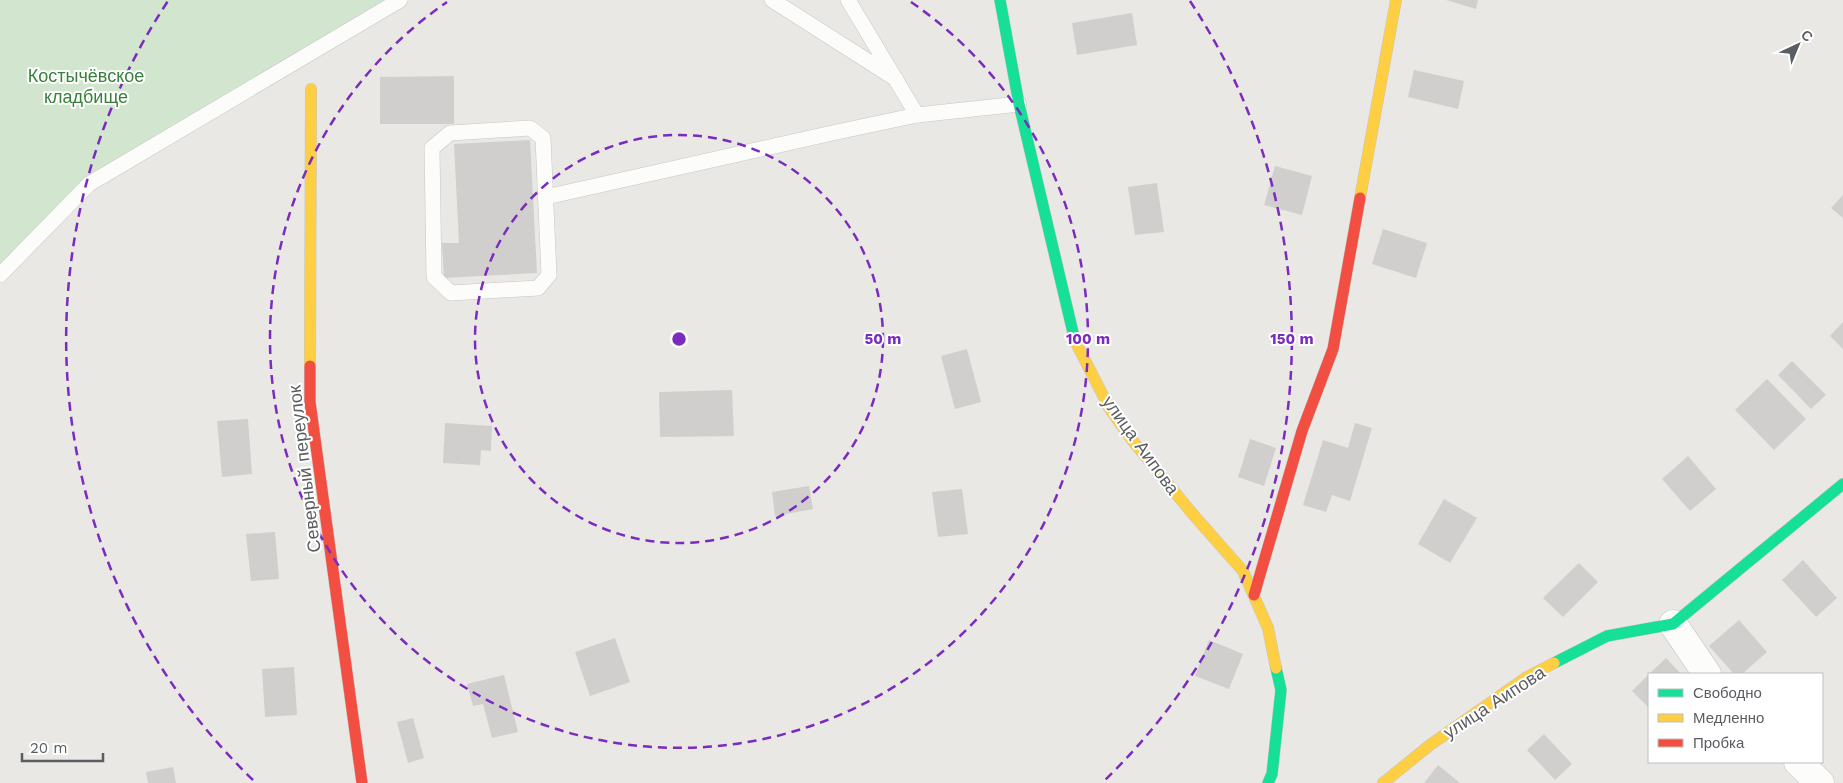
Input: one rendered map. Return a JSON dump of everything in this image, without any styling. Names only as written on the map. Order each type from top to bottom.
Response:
[{"type":"street","name":"улица Аипова","points":[[1000,0],[1019,104],[1074,338],[1110,409],[1132,440],[1243,571],[1268,628],[1281,690],[1272,774],[1268,783]]},
{"type":"street","points":[[1254,595],[1302,431],[1333,349],[1396,0]]},
{"type":"street","name":"Северный переулок","points":[[311,89],[310,402],[362,783]]},
{"type":"street","name":"улица Аипова","points":[[1383,783],[1430,745],[1526,677],[1607,636],[1673,624],[1843,484]]},
{"type":"street","points":[[1673,624],[1706,673]]},
{"type":"street","points":[[1799,763],[1820,783]]},
{"type":"lane","points":[[0,274],[89,184],[400,0]]},
{"type":"lane","points":[[772,0],[896,79]]},
{"type":"lane","points":[[848,0],[917,116]]},
{"type":"lane","points":[[546,197],[917,116],[1019,104]]},
{"type":"lane","points":[[530,128],[543,138],[546,197],[549,276],[538,288],[451,293],[434,277],[432,148],[450,133],[530,128]]},
{"type":"green space","name":"Костычёвское кладбище","points":[[0,0],[400,0],[89,184],[0,275]]},
{"type":"building","points":[[1446,0],[1478,0],[1476,9]]},
{"type":"building","points":[[1132,13],[1137,45],[1077,55],[1072,23]]},
{"type":"building","points":[[1414,70],[1464,81],[1458,109],[1408,97]]},
{"type":"building","points":[[454,76],[454,124],[380,124],[380,77]]},
{"type":"building","points":[[530,140],[537,273],[444,278],[442,243],[459,243],[454,144]]},
{"type":"building","points":[[1275,166],[1312,176],[1302,215],[1264,205]]},
{"type":"building","points":[[1157,183],[1164,232],[1135,235],[1128,187]]},
{"type":"building","points":[[1843,195],[1843,218],[1831,208]]},
{"type":"building","points":[[1383,229],[1427,243],[1416,278],[1372,264]]},
{"type":"building","points":[[1843,322],[1843,349],[1830,336]]},
{"type":"building","points":[[967,349],[981,402],[955,409],[941,356]]},
{"type":"building","points":[[1792,361],[1826,395],[1811,409],[1778,375]]},
{"type":"building","points":[[1767,379],[1806,419],[1774,450],[1735,410]]},
{"type":"building","points":[[732,390],[734,436],[660,437],[659,392]]},
{"type":"building","points":[[248,419],[252,474],[222,477],[217,421]]},
{"type":"building","points":[[445,423],[492,426],[491,451],[481,450],[480,465],[443,463]]},
{"type":"building","points":[[1355,423],[1372,428],[1350,501],[1332,495],[1326,512],[1303,505],[1323,440],[1348,448]]},
{"type":"building","points":[[1250,439],[1276,448],[1264,486],[1238,477]]},
{"type":"building","points":[[1688,456],[1716,489],[1690,511],[1662,479]]},
{"type":"building","points":[[809,486],[813,509],[775,516],[772,492]]},
{"type":"building","points":[[962,489],[968,534],[938,537],[932,492]]},
{"type":"building","points":[[1444,499],[1477,518],[1450,563],[1418,544]]},
{"type":"building","points":[[275,532],[279,579],[251,581],[246,534]]},
{"type":"building","points":[[1803,560],[1837,598],[1816,617],[1782,580]]},
{"type":"building","points":[[1579,563],[1598,582],[1563,617],[1543,598]]},
{"type":"building","points":[[1739,620],[1767,652],[1743,673],[1733,673],[1709,646]]},
{"type":"building","points":[[615,638],[630,682],[590,696],[575,652]]},
{"type":"building","points":[[1209,640],[1243,654],[1229,689],[1195,676]]},
{"type":"building","points":[[1666,658],[1680,673],[1650,673]]},
{"type":"building","points":[[294,667],[297,715],[265,717],[262,669]]},
{"type":"building","points":[[504,675],[518,732],[492,738],[483,704],[473,706],[467,684]]},
{"type":"building","points":[[1648,675],[1648,707],[1632,691]]},
{"type":"building","points":[[413,718],[424,758],[408,763],[397,722]]},
{"type":"building","points":[[1544,734],[1572,764],[1555,780],[1527,750]]},
{"type":"building","points":[[1438,765],[1460,783],[1424,783]]},
{"type":"building","points":[[173,767],[176,783],[148,783],[146,772]]},
{"type":"traffic: fast","points":[[1000,0],[1019,104],[1075,341]]},
{"type":"traffic: fast","points":[[1554,663],[1607,636],[1673,624],[1843,484]]},
{"type":"traffic: fast","points":[[1268,783],[1272,774],[1281,690],[1276,668]]},
{"type":"traffic: slow","points":[[1360,198],[1396,0]]},
{"type":"traffic: slow","points":[[310,366],[311,89]]},
{"type":"traffic: slow","points":[[1075,341],[1110,409],[1132,440],[1191,512],[1243,571],[1268,628],[1276,668]]},
{"type":"traffic: slow","points":[[1383,783],[1430,745],[1527,677],[1554,663]]},
{"type":"traffic: jam","points":[[1254,595],[1302,431],[1333,349],[1360,198]]},
{"type":"traffic: jam","points":[[310,366],[310,402],[362,783]]}]
